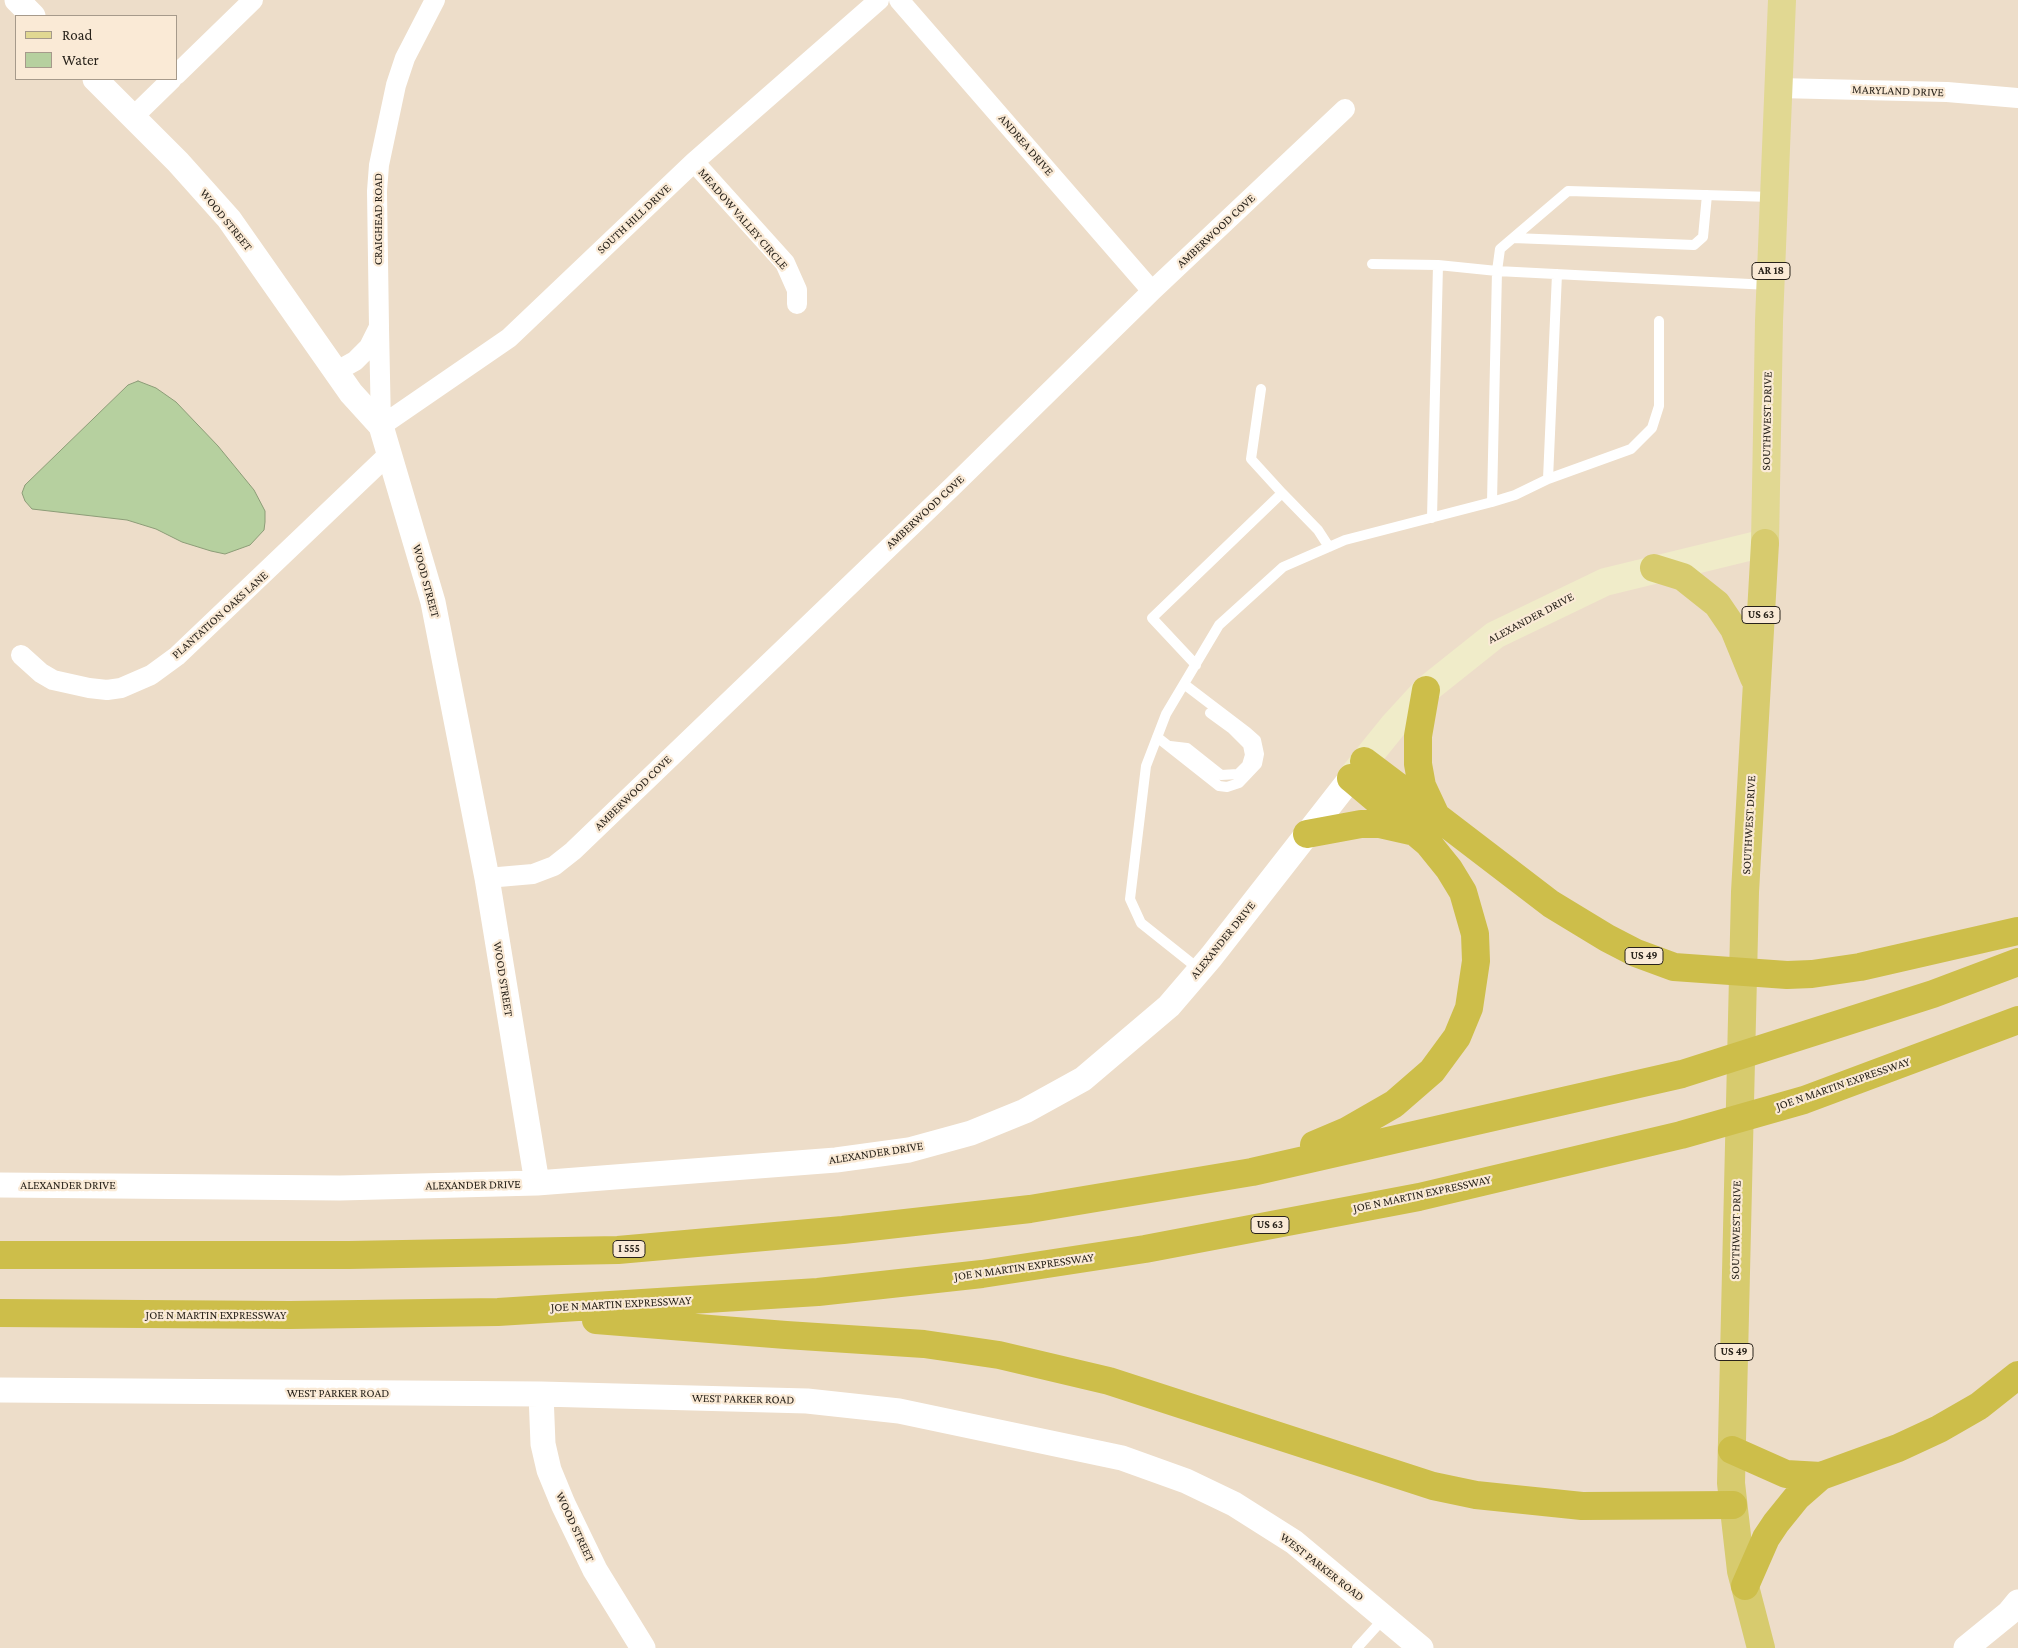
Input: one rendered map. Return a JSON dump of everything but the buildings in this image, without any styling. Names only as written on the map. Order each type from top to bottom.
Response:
[{"type":"highway","name":"SOUTHWEST DRIVE","points":[[1761,1648],[1745,1586],[1731,1483],[1736,1199],[1745,892],[1766,543]]},
{"type":"highway","name":"US 49","points":[[1654,568],[1683,577],[1717,604],[1734,629],[1757,687]]},
{"type":"highway","name":"US 49","points":[[1426,690],[1418,736],[1418,764],[1422,786],[1436,816]]},
{"type":"highway","name":"US 49","points":[[1357,769],[1436,816],[1550,904],[1607,938],[1674,967],[1786,975],[1812,974],[1860,967],[2018,931]]},
{"type":"highway","points":[[1252,1172],[1347,1131],[1394,1104],[1432,1071],[1457,1037],[1469,1008],[1474,987],[1476,961],[1475,934],[1463,892],[1449,869],[1428,844],[1412,831],[1357,769]]},
{"type":"highway","points":[[1307,834],[1361,824],[1380,824],[1412,831]]},
{"type":"highway","points":[[1252,1172],[1682,1074],[1924,997],[2018,962]]},
{"type":"highway","name":"JOE N MARTIN EXPRESSWAY","points":[[0,1313],[290,1315],[498,1312],[818,1292],[982,1274],[1145,1249],[1399,1201],[1681,1135],[1794,1103],[2018,1020]]},
{"type":"highway","name":"I 555","points":[[0,1255],[349,1255],[618,1250],[843,1230],[1030,1209],[1252,1172]]},
{"type":"highway","points":[[498,1312],[776,1335],[924,1344],[998,1355],[1109,1381],[1447,1490],[1530,1502],[1582,1506],[1733,1505]]},
{"type":"highway","points":[[1745,1586],[1766,1538],[1776,1523],[1797,1496],[1821,1476],[1898,1448],[1939,1429],[1979,1406],[2018,1375]]},
{"type":"highway","points":[[1732,1450],[1786,1474],[1821,1476]]},
{"type":"main road","name":"SOUTHWEST DRIVE","points":[[1766,543],[1770,285],[1782,0]]},
{"type":"main road","name":"ALEXANDER DRIVE","points":[[1357,769],[1426,690],[1495,635],[1605,582],[1654,568],[1766,543]]},
{"type":"street","points":[[17,0],[32,15]]},
{"type":"street","points":[[178,73],[253,0]]},
{"type":"street","name":"CRAIGHEAD ROAD","points":[[337,371],[355,361],[369,347],[379,327],[379,164],[396,85],[405,58],[435,0]]},
{"type":"street","name":"SOUTH HILL DRIVE","points":[[381,426],[509,338],[694,162],[879,0]]},
{"type":"street","name":"ANDREA DRIVE","points":[[899,0],[1152,291]]},
{"type":"street","name":"WOOD STREET","points":[[96,80],[178,162],[229,219],[351,393],[381,426],[433,602],[487,878],[537,1183]]},
{"type":"street","points":[[133,117],[171,80]]},
{"type":"street","name":"MARYLAND DRIVE","points":[[1778,88],[1947,92],[2018,98]]},
{"type":"street","name":"AMBERWOOD COVE","points":[[487,878],[533,874],[554,866],[573,851],[953,486],[1152,291],[1345,109]]},
{"type":"street","name":"MEADOW VALLEY CIRCLE","points":[[694,162],[785,263],[797,290],[797,304]]},
{"type":"street","points":[[379,327],[381,426]]},
{"type":"street","name":"PLANTATION OAKS LANE","points":[[22,655],[41,673],[53,680],[89,688],[107,690],[121,688],[151,675],[191,642],[390,454]]},
{"type":"street","name":"ALEXANDER DRIVE","points":[[0,1185],[340,1188],[537,1183],[836,1160],[909,1150],[971,1133],[1025,1111],[1083,1080],[1169,1006],[1200,970],[1357,769]]},
{"type":"street","name":"WEST PARKER ROAD","points":[[0,1390],[540,1394],[807,1401],[900,1411],[1122,1458],[1186,1481],[1234,1504],[1294,1542],[1421,1648]]},
{"type":"street","name":"WOOD STREET","points":[[540,1394],[544,1444],[549,1470],[595,1570],[643,1648]]},
{"type":"street","points":[[1970,1647],[2009,1613],[2018,1602]]},
{"type":"lane","points":[[1492,502],[1497,271],[1500,249],[1568,191],[1773,197]]},
{"type":"lane","points":[[1513,238],[1694,245],[1703,237],[1707,195]]},
{"type":"lane","points":[[1372,264],[1770,285]]},
{"type":"lane","points":[[1432,518],[1438,266]]},
{"type":"lane","points":[[1548,479],[1557,274]]},
{"type":"lane","points":[[1200,970],[1142,923],[1130,899],[1146,766],[1166,714],[1219,625],[1283,567],[1345,540],[1515,495],[1548,479],[1631,449],[1652,428],[1659,406],[1659,321]]},
{"type":"lane","points":[[1261,389],[1251,459],[1318,530],[1329,547]]},
{"type":"lane","points":[[1196,665],[1152,618],[1282,493]]},
{"type":"lane","points":[[1157,737],[1218,786],[1227,787],[1239,783],[1257,764],[1259,754],[1256,740],[1184,684]]},
{"type":"lane","points":[[1357,1648],[1385,1617]]},
{"type":"water","points":[[138,381],[156,388],[176,402],[218,446],[254,490],[265,511],[265,522],[264,530],[250,545],[225,554],[182,542],[156,529],[127,520],[32,509],[25,501],[22,493],[25,485],[128,385]]}]
